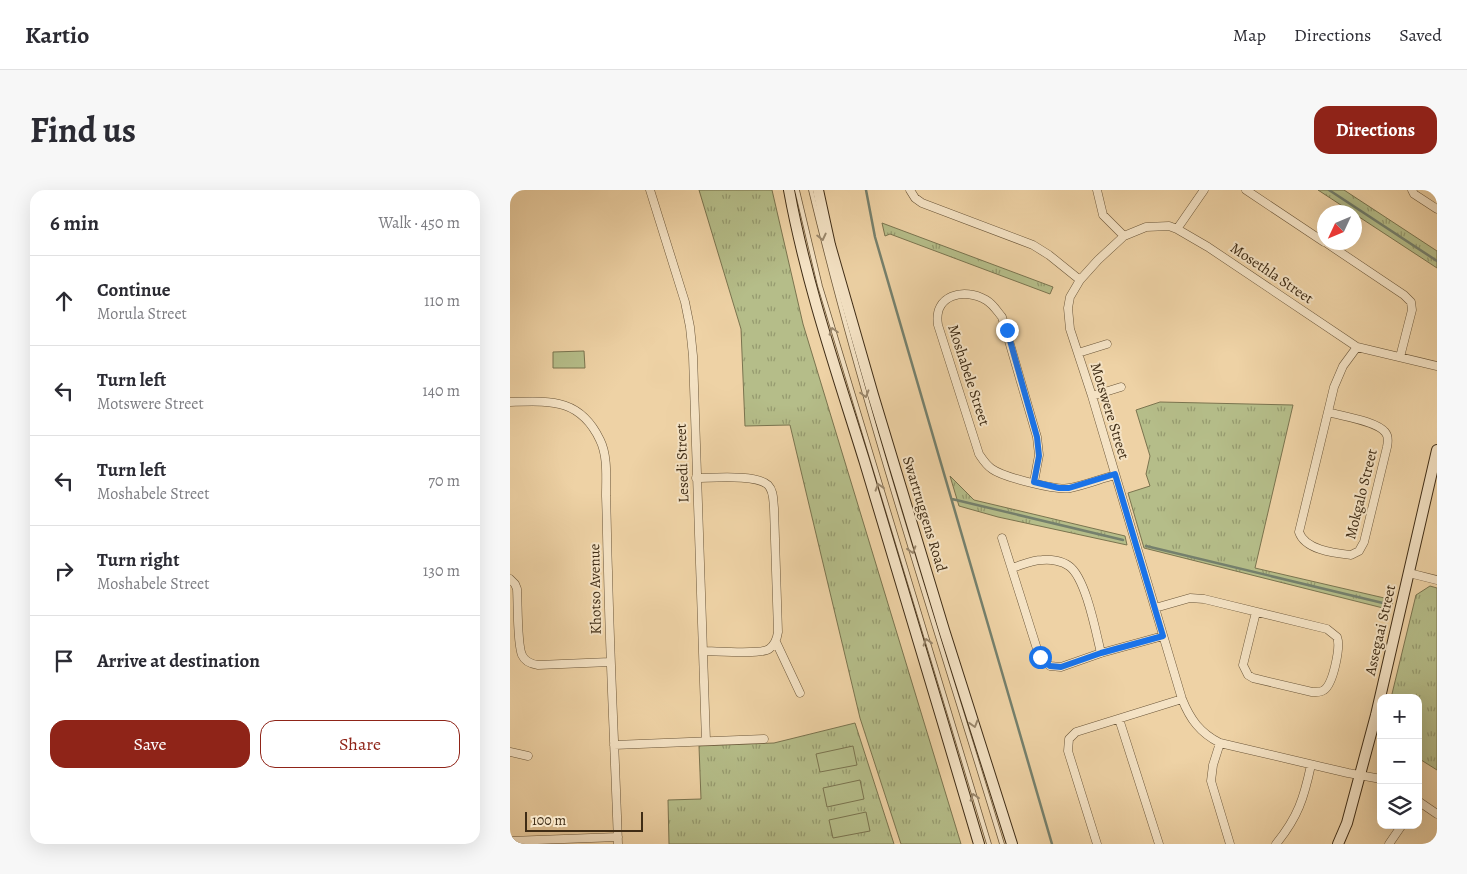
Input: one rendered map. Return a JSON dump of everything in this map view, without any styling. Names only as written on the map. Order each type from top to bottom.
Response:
[{"type":"main road","points":[[789,190],[806,268],[826,340],[865,463],[979,844]]},
{"type":"main road","name":"Swartruggens Road","points":[[818,190],[830,245],[873,395],[944,630],[1012,844]]},
{"type":"main road","name":"Assegaai Street","points":[[1338,844],[1348,823],[1437,450]]},
{"type":"street","name":"Lesedi Street","points":[[650,190],[685,302],[690,326],[693,356],[706,741]]},
{"type":"street","points":[[910,190],[915,198],[922,203],[1033,245],[1049,255],[1080,280]]},
{"type":"street","points":[[1097,190],[1103,215],[1124,236]]},
{"type":"street","points":[[1178,228],[1204,190]]},
{"type":"street","points":[[1246,190],[1317,237]]},
{"type":"street","points":[[1412,190],[1414,194],[1437,209]]},
{"type":"street","name":"Mosethla Street","points":[[1098,260],[1124,236],[1146,227],[1168,226],[1178,228],[1357,347],[1437,366]]},
{"type":"street","points":[[1337,250],[1412,302],[1400,357]]},
{"type":"street","name":"Motswere Street","points":[[1098,260],[1080,280],[1070,297],[1068,308],[1070,329],[1092,396],[1182,699],[1191,718],[1212,739],[1220,743],[1311,765],[1377,778]]},
{"type":"street","name":"Moshabele Street","points":[[1034,482],[1039,456],[1037,437],[1002,317],[994,306],[981,298],[970,294],[954,296],[942,304],[938,310],[938,325],[980,454],[985,463],[992,470],[1014,478],[1059,488],[1069,488],[1115,474]]},
{"type":"street","points":[[1078,353],[1107,344]]},
{"type":"street","name":"Mokgalo Street","points":[[1328,412],[1376,425],[1388,437],[1364,542],[1360,552],[1351,556],[1308,544],[1301,538],[1299,532],[1334,387],[1338,377],[1357,347]]},
{"type":"street","points":[[1092,396],[1121,387]]},
{"type":"street","name":"Khotso Avenue","points":[[510,402],[552,402],[570,406],[588,422],[601,441],[604,452],[610,662],[618,840]]},
{"type":"street","points":[[696,478],[752,479],[762,481],[772,492],[778,632],[776,642],[769,650],[759,652],[703,651]]},
{"type":"street","points":[[1002,538],[1038,652],[1045,663],[1050,666],[1061,667],[1101,653],[1163,636]]},
{"type":"street","points":[[1012,568],[1041,560],[1060,562],[1070,566],[1080,580],[1101,653]]},
{"type":"street","points":[[1409,573],[1437,580]]},
{"type":"street","points":[[510,579],[517,589],[520,648],[526,661],[538,665],[610,662]]},
{"type":"street","points":[[1156,608],[1190,598],[1204,599],[1328,629],[1337,637],[1338,647],[1331,680],[1325,690],[1312,692],[1252,678],[1248,675],[1243,665],[1256,612]]},
{"type":"street","points":[[776,642],[800,693]]},
{"type":"street","points":[[1096,844],[1068,745],[1069,739],[1076,732],[1182,699]]},
{"type":"street","points":[[1119,719],[1159,844]]},
{"type":"street","points":[[614,745],[764,739]]},
{"type":"street","points":[[1220,743],[1213,765],[1211,781],[1230,844]]},
{"type":"street","points":[[510,752],[528,756]]},
{"type":"street","points":[[1276,844],[1295,818],[1304,798],[1311,765]]},
{"type":"street","points":[[1422,804],[1437,814]]},
{"type":"street","points":[[1389,844],[1399,829]]},
{"type":"street","points":[[510,841],[618,840]]},
{"type":"lane","points":[[797,190],[826,305],[989,844]]},
{"type":"lane","points":[[811,190],[833,280],[863,388],[1002,844]]},
{"type":"green space","points":[[699,190],[772,190],[803,324],[961,844],[901,844],[860,718],[790,425],[745,426],[741,329]]},
{"type":"green space","points":[[1318,190],[1344,190],[1437,251],[1437,268],[1362,219],[1362,205],[1341,205]]},
{"type":"green space","points":[[882,223],[1053,287],[1050,294],[890,234],[885,236]]},
{"type":"green space","points":[[584,351],[585,368],[553,368],[553,352]]},
{"type":"green space","points":[[1160,402],[1293,405],[1255,568],[1393,600],[1391,610],[1144,548],[1128,493],[1150,486],[1146,474],[1150,456],[1136,410]]},
{"type":"green space","points":[[950,476],[974,500],[1125,536],[1127,545],[998,517],[959,506]]},
{"type":"green space","points":[[1430,586],[1437,588],[1437,770],[1422,761],[1422,694],[1392,694],[1416,595]]},
{"type":"green space","points":[[855,723],[894,844],[669,844],[668,800],[701,799],[699,746],[774,743]]},
{"type":"green space","points":[[853,746],[857,765],[820,772],[816,754]]},
{"type":"green space","points":[[860,780],[864,799],[827,807],[823,788]]},
{"type":"green space","points":[[866,812],[870,831],[833,838],[829,820]]},
{"type":"waterway","points":[[866,190],[875,237],[1052,844]]},
{"type":"waterway","points":[[1329,190],[1437,261]]},
{"type":"waterway","points":[[952,499],[1123,540]]},
{"type":"waterway","points":[[1146,546],[1387,604]]},
{"type":"route","points":[[1007,330],[1037,437],[1039,456],[1034,482],[1059,488],[1069,488],[1115,474],[1163,636],[1101,653],[1061,667],[1050,666],[1040,657]]}]
